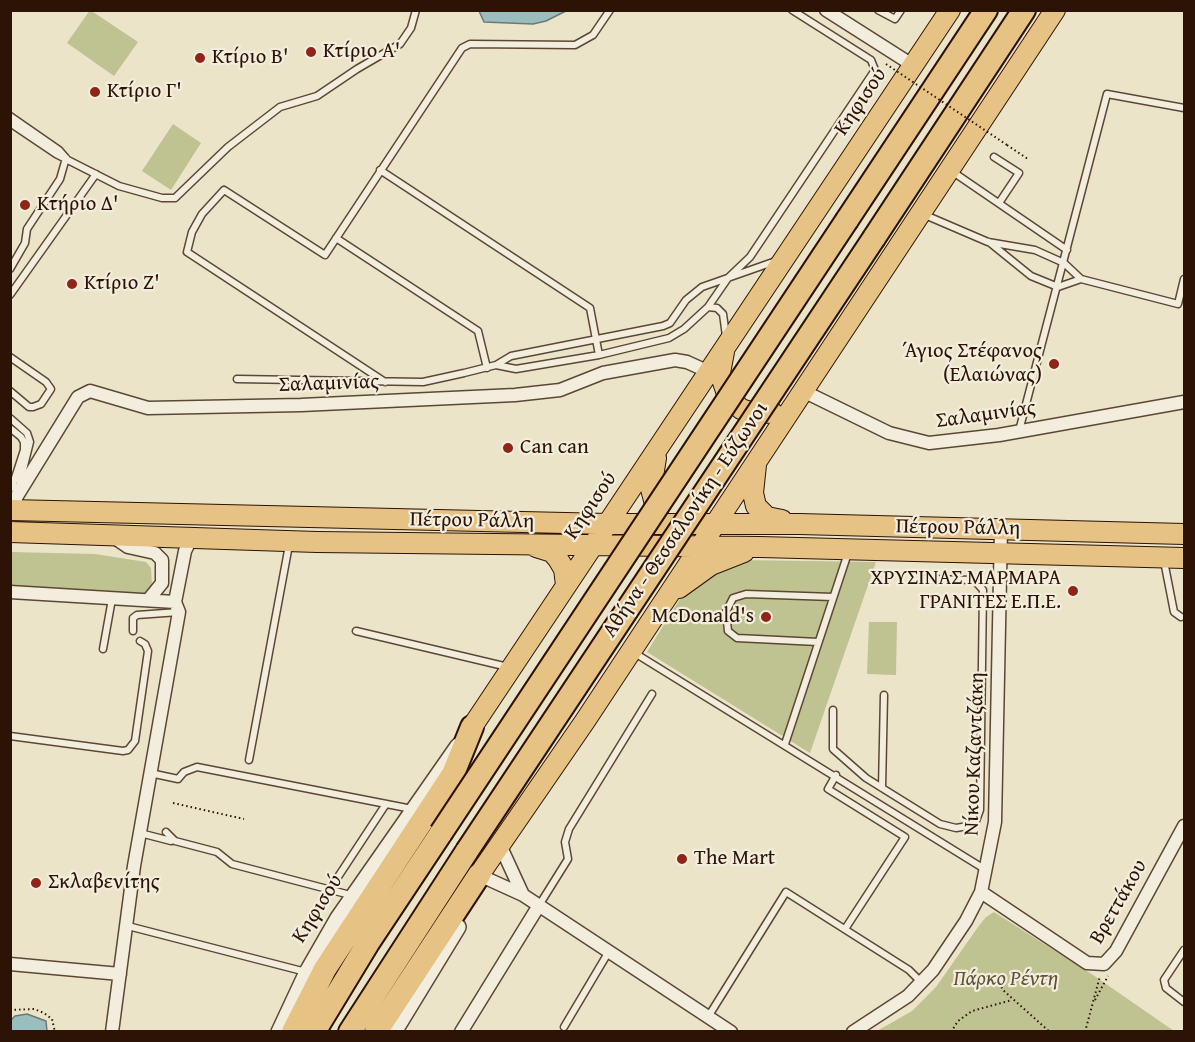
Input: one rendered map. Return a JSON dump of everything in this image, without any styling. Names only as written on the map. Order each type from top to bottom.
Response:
[{"type":"highway","name":"Αθήνα - Θεσσαλονίκη - Εύζωνοι","points":[[314,1032],[362,952],[986,10]]},
{"type":"highway","name":"Αθήνα - Θεσσαλονίκη - Εύζωνοι","points":[[350,1032],[467,851],[1024,10]]},
{"type":"highway","points":[[293,1032],[325,969],[453,774],[472,727]]},
{"type":"highway","points":[[376,1032],[479,875]]},
{"type":"main road","points":[[479,875],[631,651],[1055,10]]},
{"type":"main road","name":"Κηφισού","points":[[472,727],[948,12]]},
{"type":"main road","points":[[726,347],[721,364],[721,381],[728,397],[741,409],[758,414],[776,413],[791,404],[803,391]]},
{"type":"main road","points":[[659,447],[651,489],[654,508],[661,524],[682,542],[699,548]]},
{"type":"main road","points":[[762,453],[753,479],[756,506],[767,517],[799,524]]},
{"type":"main road","name":"Πέτρου Ράλλη","points":[[13,505],[608,524],[799,524],[1185,534]]},
{"type":"main road","points":[[608,524],[636,547],[645,562],[650,580],[646,618],[631,651]]},
{"type":"main road","name":"Πέτρου Ράλλη","points":[[10,532],[290,541],[592,547],[760,547],[1185,558]]},
{"type":"main road","points":[[531,546],[552,552],[564,569],[566,585]]},
{"type":"main road","points":[[663,602],[711,565],[760,547]]},
{"type":"street","points":[[826,10],[914,66]]},
{"type":"street","name":"Σαλαμινίας","points":[[13,505],[78,398],[90,391],[148,408],[301,405],[515,395],[560,390],[603,373],[675,360],[687,362],[709,372]]},
{"type":"street","name":"Σαλαμινίας","points":[[803,391],[874,427],[918,442],[940,443],[1185,402]]},
{"type":"street","name":"Νίκου Καζαντζάκη","points":[[858,1030],[894,1006],[922,982],[944,956],[981,892],[987,871],[995,822],[1001,529]]},
{"type":"street","points":[[109,534],[128,547],[155,553],[162,560],[162,582],[149,599]]},
{"type":"street","points":[[112,1032],[124,925],[185,552],[192,537]]},
{"type":"street","points":[[10,592],[112,599],[149,599],[177,607]]},
{"type":"street","name":"Κηφισού","points":[[279,1032],[307,972],[355,896],[413,809],[472,727]]},
{"type":"street","name":"Βρεττάκου","points":[[981,892],[1087,963],[1099,965],[1109,961],[1116,951],[1185,826]]},
{"type":"street","points":[[500,845],[523,895]]},
{"type":"street","points":[[394,1032],[460,923],[479,875],[523,895],[725,1030]]},
{"type":"street","points":[[461,1032],[538,907]]},
{"type":"street","points":[[10,964],[120,974]]},
{"type":"lane","points":[[10,123],[96,174],[140,193],[162,198],[179,196],[228,147],[280,107],[317,96],[400,44],[411,28],[416,10]]},
{"type":"lane","points":[[385,382],[187,252],[196,223],[208,205],[224,190],[325,255],[462,48],[470,44],[575,45],[593,35],[610,10]]},
{"type":"lane","points":[[496,365],[516,369],[599,355],[677,334],[708,307],[728,278],[750,257],[875,70],[871,60],[792,10]]},
{"type":"lane","points":[[878,10],[895,19],[901,10]]},
{"type":"lane","points":[[1019,431],[1107,94],[1185,108]]},
{"type":"lane","points":[[10,116],[59,150],[66,158]]},
{"type":"lane","points":[[994,157],[1019,173],[999,203]]},
{"type":"lane","points":[[10,269],[25,243],[27,229],[60,179],[66,158]]},
{"type":"lane","points":[[380,170],[590,308],[599,355]]},
{"type":"lane","points":[[950,170],[1067,250]]},
{"type":"lane","points":[[10,295],[96,174]]},
{"type":"lane","points":[[921,213],[988,242],[1035,250],[1064,263],[1081,279],[1178,304],[1185,279]]},
{"type":"lane","points":[[336,238],[478,331],[487,368]]},
{"type":"lane","points":[[988,242],[1031,276],[1058,287],[1081,279]]},
{"type":"lane","points":[[237,379],[423,382],[487,368],[511,356],[663,326],[670,323],[694,292],[770,264],[788,254]]},
{"type":"lane","points":[[708,307],[717,309],[723,314],[726,347]]},
{"type":"lane","points":[[10,357],[49,385],[51,390],[45,399],[33,407],[29,407],[10,391]]},
{"type":"lane","points":[[10,418],[27,433],[30,442],[13,505]]},
{"type":"lane","points":[[10,428],[21,436],[24,442],[24,450],[13,484],[13,505]]},
{"type":"lane","points":[[249,760],[290,541]]},
{"type":"lane","points":[[784,744],[849,549]]},
{"type":"lane","points":[[1164,557],[1174,612],[1181,617]]},
{"type":"lane","points":[[833,710],[832,744],[835,752],[882,788],[945,826],[963,827],[976,820],[980,810],[984,594],[981,585],[971,580],[925,579]]},
{"type":"lane","points":[[818,642],[737,638],[728,631],[726,612],[733,598],[746,594],[834,597]]},
{"type":"lane","points":[[103,648],[112,599]]},
{"type":"lane","points":[[133,631],[133,618],[136,615],[177,607]]},
{"type":"lane","points":[[356,631],[511,668]]},
{"type":"lane","points":[[10,736],[123,752],[128,750],[135,741],[148,651],[146,644],[140,641]]},
{"type":"lane","points":[[983,645],[998,646]]},
{"type":"lane","points":[[631,651],[836,775],[987,871]]},
{"type":"lane","points":[[538,907],[568,859],[565,842],[569,830],[652,694]]},
{"type":"lane","points":[[882,788],[884,696]]},
{"type":"lane","points":[[150,773],[178,779],[183,772],[197,767],[413,809]]},
{"type":"lane","points":[[836,775],[828,789],[905,837],[845,929]]},
{"type":"lane","points":[[330,889],[386,804]]},
{"type":"lane","points":[[166,832],[175,842]]},
{"type":"lane","points":[[140,833],[217,852],[232,864],[355,896]]},
{"type":"lane","points":[[708,1017],[786,892],[909,970],[922,982]]},
{"type":"lane","points":[[124,925],[307,972]]},
{"type":"lane","points":[[1185,950],[1164,980],[1166,988],[1185,1002]]},
{"type":"lane","points":[[564,1026],[608,953]]},
{"type":"path","points":[[886,64],[1028,159]]},
{"type":"path","points":[[173,802],[244,819]]},
{"type":"path","points":[[1085,1032],[1100,977],[1099,965]]},
{"type":"path","points":[[995,975],[999,985],[1012,1000],[1050,1032]]},
{"type":"path","points":[[951,1032],[958,1021],[972,1011],[1012,1000]]},
{"type":"path","points":[[10,1010],[34,1009],[44,1013],[52,1019],[55,1032]]},
{"type":"green space","points":[[90,10],[138,42],[114,76],[67,43]]},
{"type":"green space","points":[[173,124],[201,143],[171,190],[142,171]]},
{"type":"green space","points":[[11,552],[95,554],[146,562],[151,568],[152,587],[143,594],[11,588]]},
{"type":"green space","points":[[739,560],[876,562],[810,753],[647,652],[681,597],[702,579]]},
{"type":"green space","points":[[869,622],[897,622],[896,675],[867,674]]},
{"type":"green space","name":"Πάρκο Ρέντη","points":[[994,912],[1093,975],[1174,1031],[877,1031],[912,1011],[936,987],[978,927],[986,917]]},
{"type":"water","points":[[479,11],[566,11],[546,21],[533,24],[484,22]]},
{"type":"water","points":[[27,1014],[46,1021],[47,1031],[11,1031],[11,1020],[15,1016]]},
{"type":"place","name":"Κτίριο Α'","points":[[311,52]]},
{"type":"place","name":"Κτίριο Β'","points":[[200,58]]},
{"type":"place","name":"Κτίριο Γ'","points":[[95,92]]},
{"type":"place","name":"Κτήριο Δ'","points":[[25,205]]},
{"type":"place","name":"Κτίριο Ζ'","points":[[72,284]]},
{"type":"place","name":"Άγιος Στέφανος (Ελαιώνας)","points":[[1054,364]]},
{"type":"place","name":"Can can","points":[[508,448]]},
{"type":"place","name":"ΧΡΥΣΙΝΑΣ ΜΑΡΜΑΡΑ ΓΡΑΝΙΤΕΣ Ε.Π.Ε.","points":[[1073,591]]},
{"type":"place","name":"McDonald's","points":[[766,617]]},
{"type":"place","name":"The Mart","points":[[682,859]]},
{"type":"place","name":"Σκλαβενίτης","points":[[36,883]]}]
